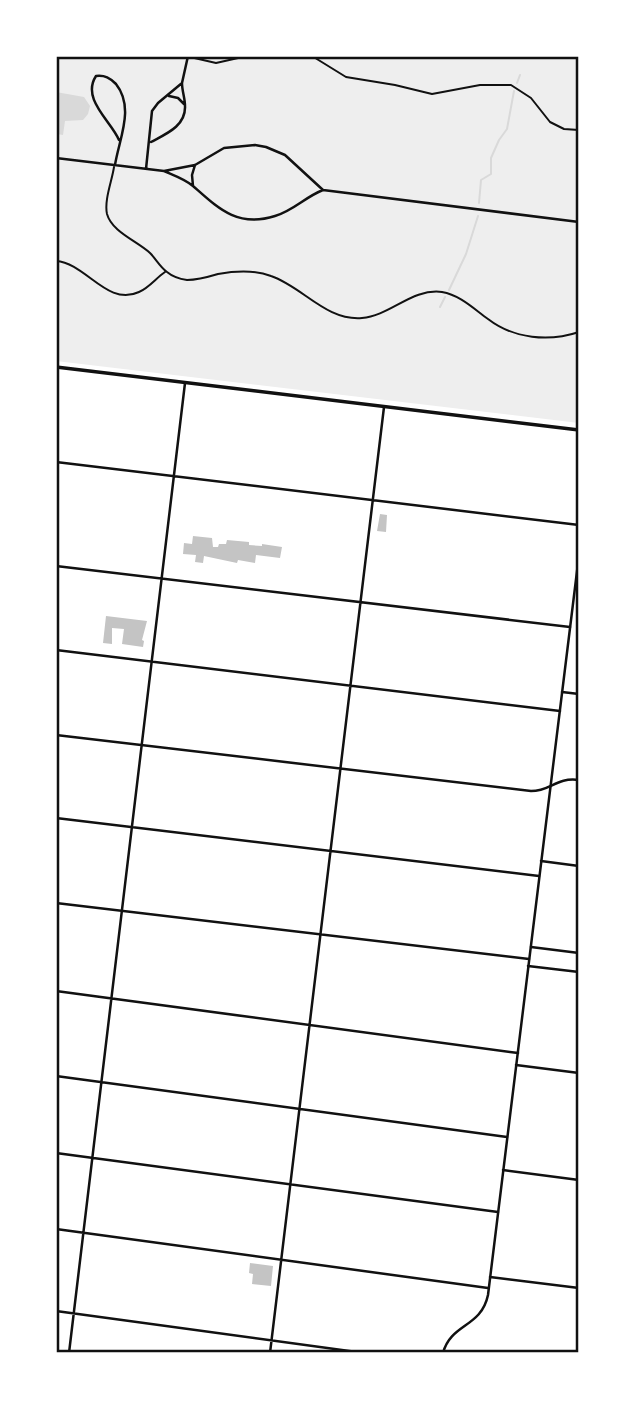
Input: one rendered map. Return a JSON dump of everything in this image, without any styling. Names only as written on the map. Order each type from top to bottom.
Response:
[{"type":"main road","points":[[56,367],[579,430]]},
{"type":"street","points":[[149,142],[180,124],[184,118],[182,83],[189,56],[216,63],[247,56]]},
{"type":"street","points":[[312,56],[346,77],[432,94],[481,85],[511,85],[531,98],[550,122],[564,129],[579,131]]},
{"type":"street","points":[[119,139],[95,100],[93,85],[96,76],[111,79],[124,97],[126,110],[107,207],[110,220],[175,277],[185,279],[231,272],[263,274],[285,282],[336,314],[354,318],[368,317],[425,293],[442,292],[464,302],[500,327],[521,334],[551,338],[579,332]]},
{"type":"street","points":[[146,169],[152,111],[182,83]]},
{"type":"street","points":[[165,97],[178,98],[185,107]]},
{"type":"street","points":[[56,158],[164,171],[195,165],[214,152],[234,146],[266,146],[285,155],[323,190],[579,222]]},
{"type":"street","points":[[194,187],[192,175],[195,165]]},
{"type":"street","points":[[164,171],[194,187],[222,210],[250,219],[268,218],[286,212],[323,190]]},
{"type":"street","points":[[56,261],[78,267],[107,290],[124,294],[141,291],[166,271]]},
{"type":"street","points":[[69,1353],[185,383]]},
{"type":"street","points":[[270,1353],[384,407]]},
{"type":"street","points":[[56,462],[579,525]]},
{"type":"street","points":[[443,1353],[451,1337],[482,1313],[490,1277],[579,555]]},
{"type":"street","points":[[56,566],[570,626]]},
{"type":"street","points":[[572,608],[579,609]]},
{"type":"street","points":[[56,650],[560,710]]},
{"type":"street","points":[[562,692],[579,694]]},
{"type":"street","points":[[56,735],[531,791],[543,790],[560,780],[579,780]]},
{"type":"street","points":[[56,818],[539,876]]},
{"type":"street","points":[[541,861],[579,866]]},
{"type":"street","points":[[56,903],[529,959]]},
{"type":"street","points":[[531,947],[579,953]]},
{"type":"street","points":[[528,966],[579,972]]},
{"type":"street","points":[[56,991],[517,1053]]},
{"type":"street","points":[[516,1065],[579,1073]]},
{"type":"street","points":[[56,1076],[507,1137]]},
{"type":"street","points":[[56,1153],[498,1212]]},
{"type":"street","points":[[503,1170],[579,1180]]},
{"type":"street","points":[[56,1229],[488,1288]]},
{"type":"street","points":[[490,1277],[579,1288]]},
{"type":"street","points":[[56,1311],[364,1353]]},
{"type":"shaded area","points":[[56,56],[579,56],[579,423],[56,361]]},
{"type":"shaded area","points":[[56,92],[84,97],[90,106],[83,120],[65,121],[63,135],[57,134],[59,120],[56,119]]},
{"type":"building","points":[[380,514],[387,515],[386,532],[377,531]]},
{"type":"building","points":[[193,536],[212,538],[213,547],[226,544],[227,540],[249,542],[249,545],[282,547],[280,558],[256,555],[255,563],[238,560],[237,563],[204,556],[203,563],[195,562],[196,555],[183,554],[184,543],[192,544]]},
{"type":"building","points":[[106,616],[147,621],[143,647],[122,644],[124,629],[112,628],[112,644],[103,643]]},
{"type":"building","points":[[250,1263],[273,1266],[271,1286],[252,1284]]},
{"type":"waterway","points":[[517,83],[520,75]]},
{"type":"waterway","points":[[479,203],[481,180],[491,174],[491,158],[507,129],[514,91]]},
{"type":"waterway","points":[[449,290],[466,254],[478,216]]},
{"type":"waterway","points":[[440,307],[445,297]]}]
